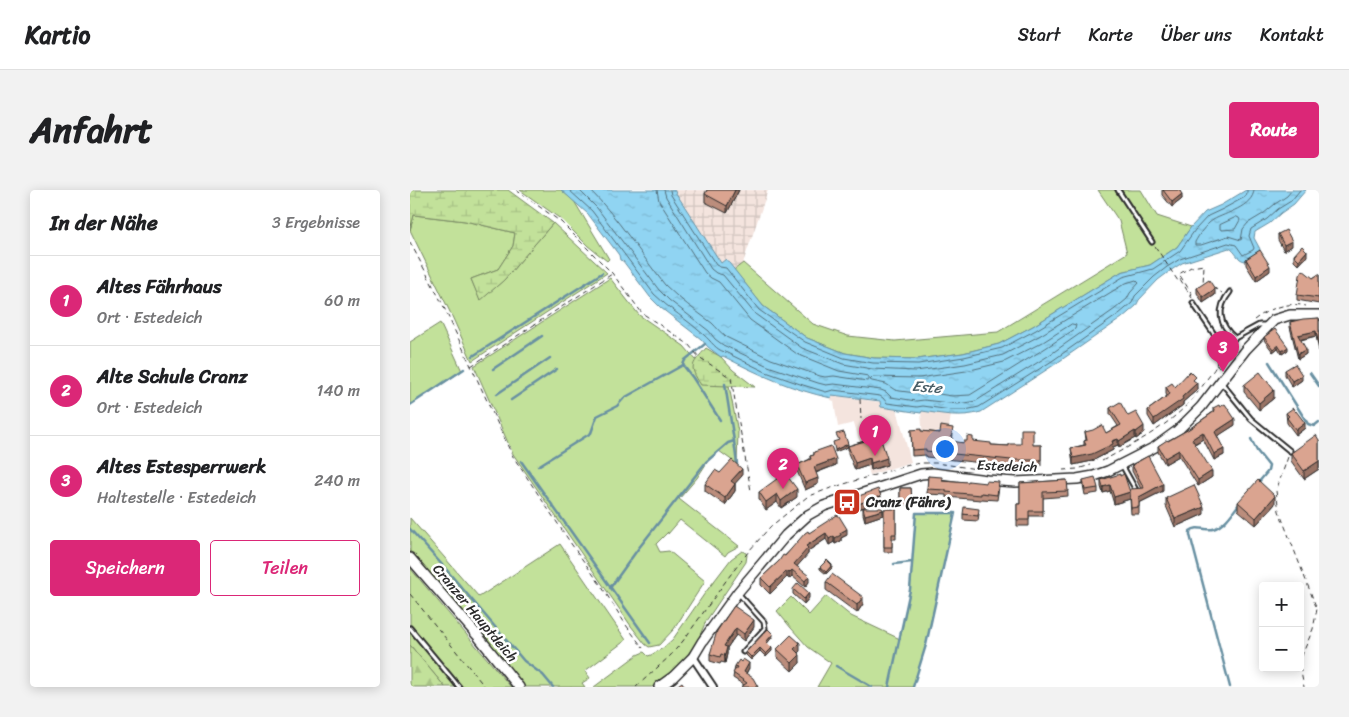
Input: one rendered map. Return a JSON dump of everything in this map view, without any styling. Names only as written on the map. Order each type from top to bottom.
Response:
[{"type":"street","name":"Estedeich","points":[[659,687],[673,677],[692,657],[738,592],[786,535],[808,515],[824,506],[921,474],[933,473],[1015,482],[1077,479],[1108,471],[1155,447],[1177,431],[1201,408],[1246,349],[1274,320],[1290,315],[1319,315]]},
{"type":"street","name":"Cranzer Hauptdeich","points":[[410,558],[519,687]]},
{"type":"street","points":[[692,657],[713,687]]},
{"type":"lane","points":[[1118,190],[1152,242]]},
{"type":"lane","points":[[1230,292],[1222,306],[1221,320],[1225,328],[1235,338]]},
{"type":"lane","points":[[1194,303],[1216,337],[1227,340],[1235,338],[1259,325],[1264,324],[1268,326]]},
{"type":"lane","points":[[1221,382],[1251,419],[1290,451]]},
{"type":"lane","points":[[1122,464],[1137,492]]},
{"type":"lane","points":[[738,592],[764,622],[765,628],[743,652]]},
{"type":"lane","points":[[410,628],[459,687]]},
{"type":"path","points":[[516,190],[561,222],[612,273],[642,313],[688,344],[699,357],[731,378],[751,492]]},
{"type":"path","points":[[410,242],[442,303],[512,455],[643,648]]},
{"type":"path","points":[[1157,250],[1178,281],[1180,279],[1191,295]]},
{"type":"path","points":[[1194,303],[1192,294],[1179,274],[1191,266],[1204,264],[1203,289]]},
{"type":"path","points":[[471,366],[612,273]]},
{"type":"path","points":[[1209,284],[1227,296]]},
{"type":"path","points":[[1102,461],[1155,432],[1193,400],[1216,365],[1216,337]]},
{"type":"path","points":[[860,399],[862,419]]},
{"type":"path","points":[[1290,451],[1276,492],[1279,511],[1317,609],[1313,629],[1304,650]]},
{"type":"path","points":[[636,687],[670,656],[683,641],[728,578],[770,527],[807,498]]},
{"type":"path","points":[[410,594],[485,687]]},
{"type":"path","points":[[1301,672],[1304,687]]},
{"type":"shaded area","points":[[674,190],[768,190],[743,263],[734,270],[727,259],[721,263]]},
{"type":"shaded area","points":[[831,395],[880,402],[881,407],[897,409],[911,462],[870,475],[854,423],[838,427],[834,401],[831,400]]},
{"type":"shaded area","points":[[921,411],[951,415],[944,458],[924,456]]},
{"type":"green space","points":[[410,190],[508,190],[553,223],[504,280],[480,301],[471,279],[498,269],[513,246],[515,233],[465,221],[414,215],[410,230]]},
{"type":"green space","points":[[520,190],[561,190],[574,201],[609,259],[607,261],[588,246],[562,220]]},
{"type":"green space","points":[[1098,190],[1141,190],[1157,216],[1191,227],[1177,247],[1150,265],[1121,272],[1033,326],[999,344],[963,353],[917,359],[874,358],[845,353],[807,338],[763,306],[734,270],[743,263],[813,324],[848,336],[895,341],[998,332],[1127,253],[1119,221]]},
{"type":"green space","points":[[414,215],[465,221],[515,233],[513,246],[498,269],[471,279],[480,300],[504,280],[553,223],[607,273],[472,361],[410,230]]},
{"type":"green space","points":[[610,278],[639,315],[684,346],[696,360],[728,381],[738,432],[737,464],[719,451],[708,461],[697,478],[679,499],[739,546],[728,552],[725,556],[680,520],[656,544],[660,552],[669,551],[705,581],[674,629],[659,645],[649,647],[631,626],[513,454],[474,366]]},
{"type":"green space","points":[[440,323],[462,371],[410,405],[410,342]]},
{"type":"green space","points":[[706,348],[721,357],[733,370],[755,387],[701,385],[694,373],[693,365]]},
{"type":"green space","points":[[916,513],[955,513],[926,645],[913,687],[817,687],[831,663],[808,647],[777,611],[791,597],[809,615],[826,596],[851,616],[900,639],[910,590]]},
{"type":"green space","points":[[410,518],[479,597],[560,544],[626,640],[585,671],[590,678],[582,683],[585,687],[525,687],[458,605],[410,551]]},
{"type":"green space","points":[[742,551],[747,555],[746,562],[706,621],[697,642],[672,671],[652,687],[594,687],[637,655],[644,652],[648,656],[651,655],[673,639],[731,559]]},
{"type":"green space","points":[[410,568],[511,687],[445,687],[410,645]]},
{"type":"green space","points":[[410,645],[445,687],[410,687]]},
{"type":"water","name":"Este","points":[[561,190],[674,190],[721,263],[726,259],[763,306],[807,338],[845,353],[874,358],[917,359],[963,353],[999,344],[1033,326],[1121,272],[1150,265],[1177,247],[1191,227],[1205,212],[1246,190],[1306,190],[1294,204],[1255,232],[1254,238],[1260,249],[1259,252],[1245,261],[1240,259],[1229,248],[1182,263],[1158,280],[1139,300],[1136,306],[1122,318],[1054,365],[981,412],[959,415],[922,411],[921,413],[881,407],[880,401],[832,395],[831,398],[817,395],[776,381],[723,356],[721,357],[650,297],[623,261],[620,260],[619,255],[588,214]]},
{"type":"building","points":[[707,190],[735,190],[727,206],[705,194]]},
{"type":"building","points":[[1163,190],[1179,190],[1182,194],[1172,202]]},
{"type":"building","points":[[1286,230],[1292,241],[1284,245],[1278,234]]},
{"type":"building","points":[[1302,246],[1307,251],[1299,260],[1294,255]]},
{"type":"building","points":[[1260,250],[1270,266],[1256,276],[1246,259]]},
{"type":"building","points":[[1303,270],[1313,278],[1319,274],[1319,298],[1297,295],[1300,275]]},
{"type":"building","points":[[1209,280],[1215,289],[1203,297],[1197,288]]},
{"type":"building","points":[[1319,318],[1319,346],[1316,331],[1298,335],[1306,349],[1298,354],[1290,322]]},
{"type":"building","points":[[1275,329],[1288,347],[1282,351],[1278,345],[1273,349],[1264,337]]},
{"type":"building","points":[[1295,364],[1302,375],[1292,381],[1285,370]]},
{"type":"building","points":[[1190,371],[1196,377],[1193,380],[1197,383],[1182,397],[1183,399],[1154,419],[1148,410],[1170,394],[1166,387],[1172,383],[1175,387]]},
{"type":"building","points":[[1260,372],[1274,390],[1259,403],[1244,385]]},
{"type":"building","points":[[1120,402],[1128,416],[1136,412],[1144,426],[1119,441],[1118,439],[1112,441],[1113,444],[1092,454],[1073,458],[1071,448],[1086,445],[1084,441],[1087,440],[1085,432],[1102,425],[1106,433],[1121,425],[1110,408]]},
{"type":"building","points":[[1225,404],[1235,419],[1215,432],[1224,449],[1214,454],[1203,432],[1192,439],[1212,471],[1198,480],[1179,450],[1165,458],[1158,446],[1189,429],[1215,411],[1213,408]]},
{"type":"building","points":[[1293,408],[1305,423],[1296,430],[1287,418],[1289,416],[1286,413]]},
{"type":"building","points":[[880,425],[882,433],[876,435],[874,427]]},
{"type":"building","points":[[941,426],[953,428],[951,441],[964,443],[964,441],[967,441],[967,436],[973,437],[973,441],[1009,446],[1009,444],[1021,444],[1021,429],[1033,429],[1033,445],[1041,445],[1041,460],[1011,460],[926,451],[926,449],[912,450],[911,430],[921,429],[921,431],[940,433]]},
{"type":"building","points":[[844,432],[848,444],[835,450],[833,442],[839,440],[836,434]]},
{"type":"building","points":[[879,434],[887,458],[871,463],[870,458],[855,463],[848,446]]},
{"type":"building","points":[[1316,435],[1319,440],[1319,461],[1304,471],[1291,453]]},
{"type":"building","points":[[831,446],[836,459],[814,467],[818,478],[805,483],[797,465],[811,459],[810,456],[814,455],[814,452]]},
{"type":"building","points":[[1148,456],[1163,484],[1139,497],[1139,507],[1131,508],[1130,489],[1144,488],[1132,465]]},
{"type":"building","points":[[732,460],[742,469],[731,481],[735,484],[725,498],[705,484],[715,470],[720,473]]},
{"type":"building","points":[[785,473],[797,489],[781,501],[777,494],[766,502],[759,492]]},
{"type":"building","points":[[1124,474],[1130,492],[1114,497],[1110,485],[1103,487],[1101,480]]},
{"type":"building","points":[[928,476],[942,477],[942,480],[999,482],[997,495],[927,489]]},
{"type":"building","points":[[1095,477],[1098,488],[1085,490],[1083,480]]},
{"type":"building","points":[[1067,480],[1068,491],[1043,492],[1043,511],[1029,511],[1029,520],[1017,520],[1017,504],[1020,504],[1020,483]]},
{"type":"building","points":[[1258,480],[1275,496],[1256,518],[1238,502]]},
{"type":"building","points":[[1194,485],[1204,507],[1175,519],[1166,498]]},
{"type":"building","points":[[900,488],[911,488],[912,500],[900,501]]},
{"type":"building","points":[[878,489],[881,496],[858,504],[856,497]]},
{"type":"building","points":[[964,507],[979,509],[978,516],[963,514]]},
{"type":"building","points":[[863,508],[882,508],[883,510],[865,515]]},
{"type":"building","points":[[884,509],[896,509],[896,534],[892,534],[892,547],[884,547]]},
{"type":"building","points":[[837,515],[847,529],[835,538],[834,536],[829,539],[826,533],[806,546],[808,548],[794,564],[809,576],[805,581],[792,570],[789,573],[787,571],[770,587],[761,578],[783,555],[785,556],[805,533],[808,531],[809,533]]},
{"type":"building","points":[[827,560],[832,565],[826,572],[820,567]]},
{"type":"building","points":[[832,574],[863,597],[857,605],[826,582]]},
{"type":"building","points":[[798,583],[809,593],[804,599],[793,589]]},
{"type":"building","points":[[734,606],[754,620],[744,634],[736,628],[724,646],[727,647],[725,655],[721,654],[720,657],[710,654],[717,631]]},
{"type":"building","points":[[768,629],[773,634],[766,642],[772,648],[766,654],[760,648],[751,657],[746,652]]},
{"type":"building","points":[[791,635],[800,643],[794,649],[800,655],[792,663],[777,649]]},
{"type":"building","points":[[743,659],[749,663],[744,672],[753,678],[758,687],[741,687],[747,683],[733,673],[739,660],[741,662]]},
{"type":"building","points":[[682,682],[685,687],[675,687]]},
{"type":"waterway","points":[[473,356],[602,273]]},
{"type":"waterway","points":[[493,369],[542,336]]},
{"type":"waterway","points":[[538,466],[591,433],[597,416],[617,406],[624,398],[683,365],[685,360],[705,344]]},
{"type":"waterway","points":[[497,394],[550,358]]},
{"type":"waterway","points":[[1269,362],[1308,424],[1314,426],[1319,422]]},
{"type":"waterway","points":[[683,365],[720,420]]},
{"type":"waterway","points":[[410,405],[464,369]]},
{"type":"waterway","points":[[511,400],[557,369]]},
{"type":"waterway","points":[[1310,373],[1319,386]]},
{"type":"waterway","points":[[610,588],[706,462],[728,443],[734,441],[725,384]]},
{"type":"waterway","points":[[1251,439],[1257,451],[1269,466],[1268,471],[1258,483]]},
{"type":"waterway","points":[[734,441],[737,464]]},
{"type":"waterway","points":[[521,461],[650,643]]},
{"type":"waterway","points":[[1230,687],[1190,531],[1196,528],[1213,529],[1221,525],[1239,504]]},
{"type":"waterway","points":[[889,687],[910,590],[916,513],[955,513],[926,645],[913,687]]},
{"type":"waterway","points":[[410,529],[524,661],[543,675],[553,687]]},
{"type":"waterway","points":[[894,564],[912,562]]},
{"type":"waterway","points":[[836,666],[872,687]]},
{"type":"place","name":"Altes Estesperrwerk","points":[[1223,372]]},
{"type":"place","name":"Altes Fährhaus","points":[[875,456]]},
{"type":"place","name":"Alte Schule Cranz","points":[[783,489]]},
{"type":"place","name":"Cranz (Fähre)","points":[[847,502]]}]
